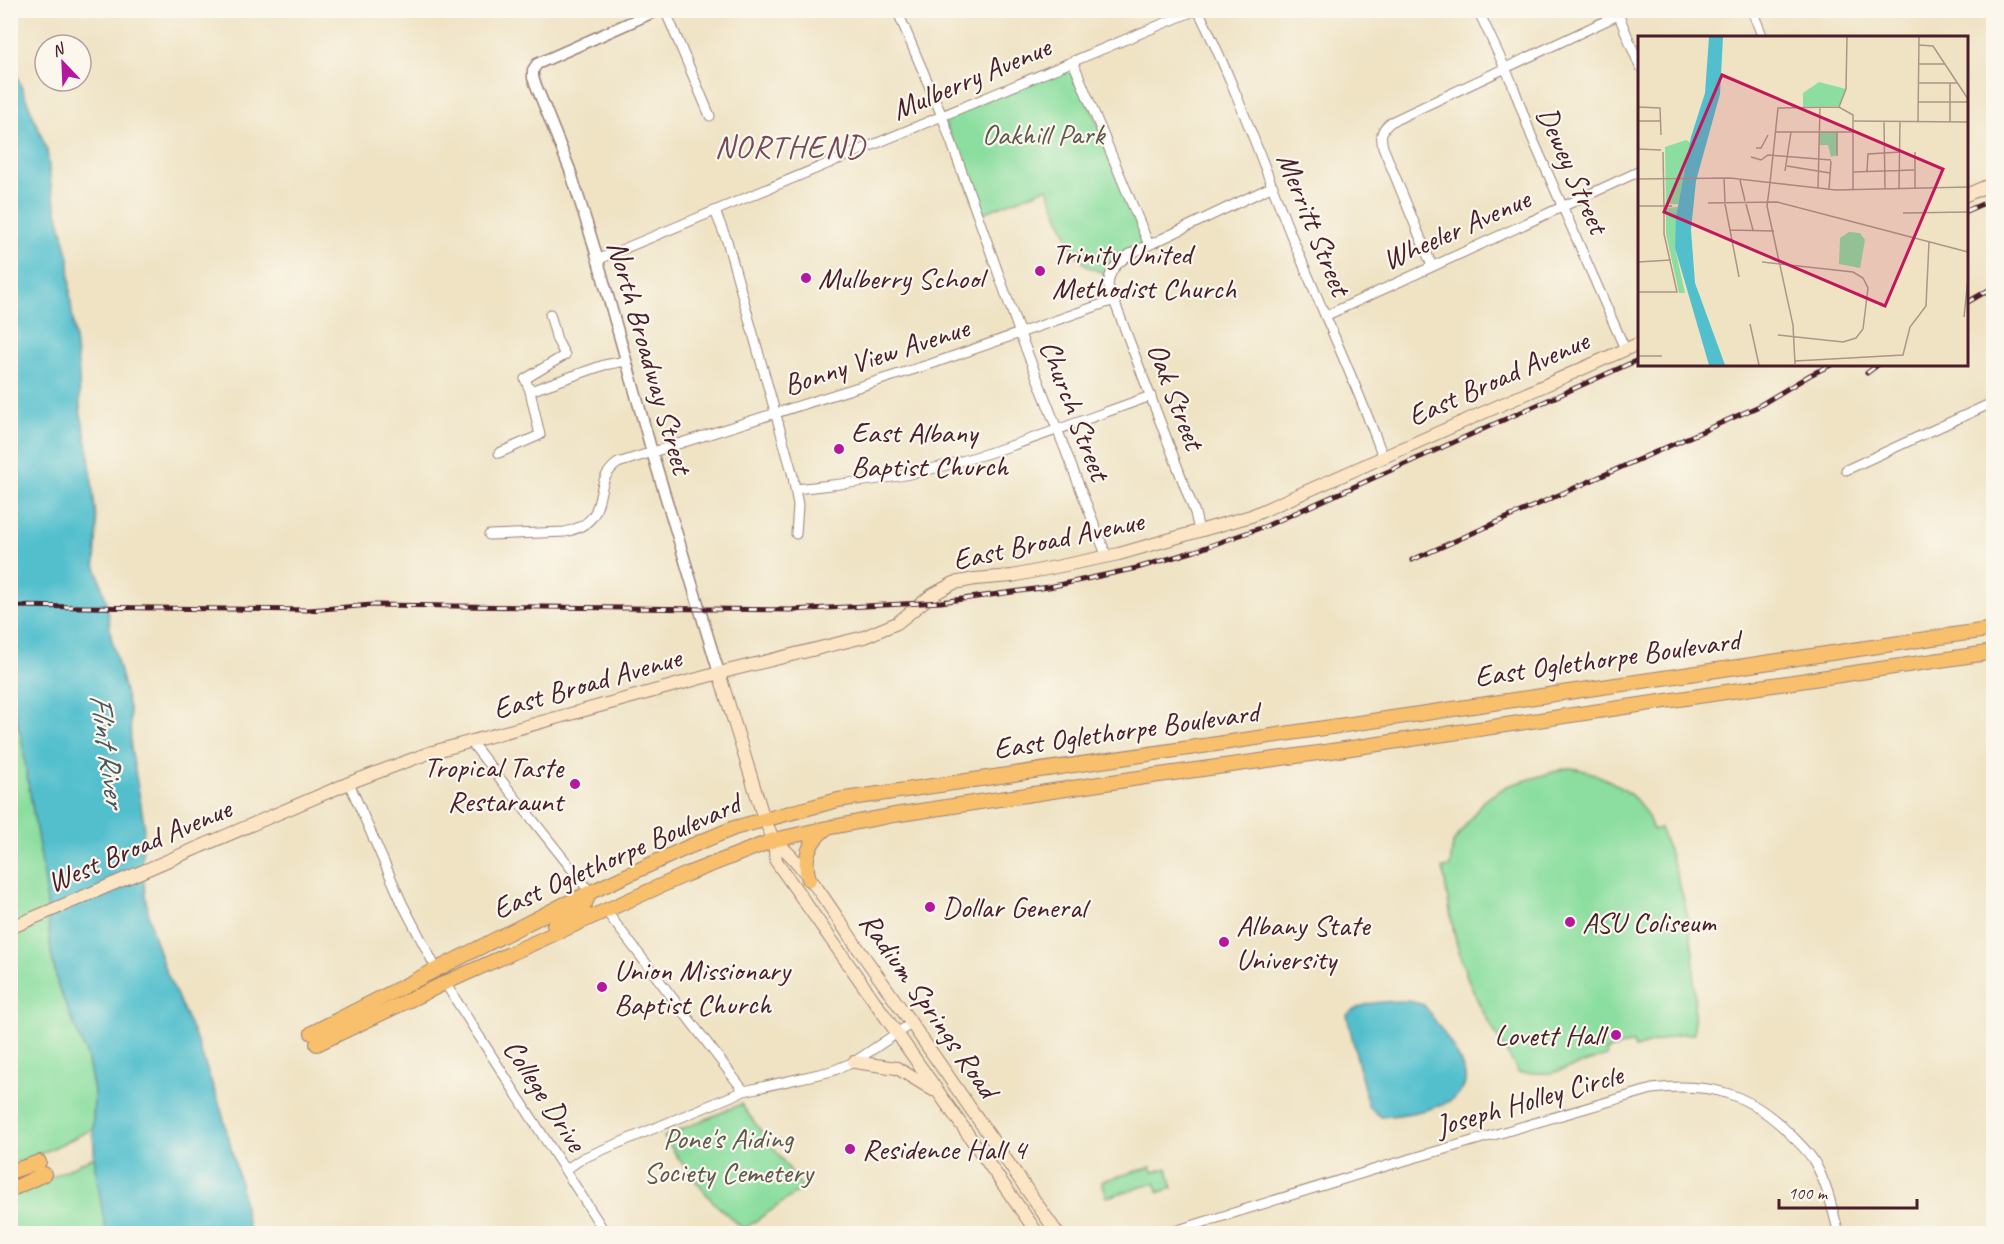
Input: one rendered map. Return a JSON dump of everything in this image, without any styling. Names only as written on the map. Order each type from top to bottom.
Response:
[{"type":"main road","points":[[1968,194],[1994,183]]},
{"type":"main road","name":"East Broad Avenue","points":[[287,809],[420,756],[719,673],[879,632],[897,623],[932,595],[954,583],[1012,576],[1107,557],[1251,516],[1638,344]]},
{"type":"main road","name":"East Oglethorpe Boulevard","points":[[1994,629],[838,800],[734,828],[590,892],[437,970],[314,1039],[687,874],[774,840],[894,815],[1994,652]]},
{"type":"main road","name":"Radium Springs Road","points":[[719,673],[764,819],[774,840],[776,861],[1038,1233]]},
{"type":"main road","name":"West Broad Avenue","points":[[10,928],[287,809]]},
{"type":"main road","points":[[809,879],[806,867],[808,850],[812,841],[827,828]]},
{"type":"main road","name":"Radium Springs Road","points":[[774,840],[790,853],[809,879],[1058,1233]]},
{"type":"main road","points":[[493,961],[583,908],[590,892]]},
{"type":"main road","points":[[854,1062],[897,1068],[938,1093]]},
{"type":"main road","points":[[10,1172],[41,1168],[10,1190]]},
{"type":"main road","points":[[1024,1214],[1030,1233]]},
{"type":"street","name":"North Broadway Street","points":[[658,10],[537,64],[533,70],[533,78],[570,170],[651,452],[719,673]]},
{"type":"street","points":[[665,10],[710,116]]},
{"type":"street","name":"Church Street","points":[[897,10],[942,116],[1020,333],[1107,557]]},
{"type":"street","name":"Mulberry Avenue","points":[[597,260],[1197,10]]},
{"type":"street","name":"Merritt Street","points":[[1197,10],[1274,186],[1287,224],[1383,457]]},
{"type":"street","name":"Dewey Street","points":[[1478,10],[1625,349]]},
{"type":"street","points":[[1752,10],[1763,36]]},
{"type":"street","points":[[1432,266],[1383,147],[1381,137],[1385,127],[1391,122],[1617,13],[1638,62]]},
{"type":"street","points":[[1073,62],[1149,245],[1274,186]]},
{"type":"street","name":"Wheeler Avenue","points":[[1325,316],[1638,172]]},
{"type":"street","points":[[715,211],[727,241],[778,414],[796,489],[798,505],[796,534]]},
{"type":"street","name":"Oak Street","points":[[1149,245],[1130,254],[1117,264],[1109,274],[1108,285],[1195,513],[1199,531]]},
{"type":"street","name":"Bonny View Avenue","points":[[489,535],[576,530],[593,517],[598,509],[605,474],[618,463],[778,414],[1114,300]]},
{"type":"street","points":[[499,453],[540,435],[525,379],[565,355],[557,340],[550,314]]},
{"type":"street","points":[[530,391],[604,365],[626,361]]},
{"type":"street","points":[[796,489],[879,480],[918,472],[973,457],[1151,396]]},
{"type":"street","points":[[1846,470],[1994,402]]},
{"type":"street","points":[[471,742],[590,892]]},
{"type":"street","points":[[349,783],[402,903],[437,970]]},
{"type":"street","points":[[606,911],[744,1091]]},
{"type":"street","name":"College Drive","points":[[445,983],[606,1233]]},
{"type":"street","points":[[564,1170],[584,1158],[744,1091],[832,1071],[854,1062],[912,1023]]},
{"type":"street","name":"Joseph Holley Circle","points":[[1165,1233],[1642,1092],[1679,1086],[1712,1089],[1748,1101],[1776,1120],[1815,1163],[1839,1233]]},
{"type":"green space","name":"Oakhill Park","points":[[1073,63],[1146,243],[1106,274],[1088,267],[1075,254],[1047,188],[978,215],[943,117]]},
{"type":"green space","points":[[10,699],[22,739],[45,881],[51,952],[58,986],[87,1056],[94,1091],[93,1129],[28,1160],[11,1163]]},
{"type":"green space","name":"ASU Coliseum","points":[[1567,768],[1595,774],[1623,789],[1637,801],[1653,830],[1660,828],[1678,879],[1693,951],[1694,1034],[1681,1034],[1635,1048],[1633,1043],[1606,1051],[1607,1056],[1552,1073],[1517,1073],[1481,1007],[1464,968],[1454,931],[1443,868],[1450,867],[1453,843],[1483,801],[1507,786]]},
{"type":"green space","name":"Pone's Aiding Society Cemetery","points":[[741,1104],[803,1188],[744,1229],[713,1202],[664,1137]]},
{"type":"green space","points":[[95,1156],[106,1233],[11,1233],[10,1197]]},
{"type":"green space","points":[[1151,1167],[1153,1172],[1167,1168],[1173,1188],[1159,1192],[1155,1183],[1107,1197],[1102,1181]]},
{"type":"water","name":"Flint River","points":[[10,59],[47,150],[51,187],[69,258],[80,410],[88,448],[97,526],[95,564],[106,600],[111,636],[130,712],[131,748],[144,823],[142,864],[152,931],[164,967],[195,1036],[221,1109],[240,1183],[249,1233],[106,1233],[95,1167],[94,1091],[87,1056],[58,986],[51,952],[45,881],[22,739],[11,699]]},
{"type":"water","points":[[1408,1001],[1424,1005],[1436,1021],[1457,1054],[1465,1075],[1465,1083],[1461,1092],[1442,1105],[1416,1112],[1381,1117],[1368,1106],[1347,1015],[1368,1004]]},
{"type":"railway","points":[[1968,210],[1994,199]]},
{"type":"railway","points":[[1968,302],[1994,287]]},
{"type":"railway","points":[[10,606],[309,610],[372,605],[790,610],[941,602],[1049,587],[1137,568],[1266,526],[1638,360]]},
{"type":"railway","points":[[1412,560],[1757,407],[1829,366]]},
{"type":"railway","points":[[1867,373],[1876,366]]},
{"type":"place","name":"Trinity United Methodist Church","points":[[1040,271]]},
{"type":"place","name":"Mulberry School","points":[[806,278]]},
{"type":"place","name":"East Albany Baptist Church","points":[[839,449]]},
{"type":"place","name":"Tropical Taste Restaraunt","points":[[575,784]]},
{"type":"place","name":"Dollar General","points":[[930,907]]},
{"type":"place","name":"ASU Coliseum","points":[[1570,922]]},
{"type":"place","name":"Albany State University","points":[[1224,942]]},
{"type":"place","name":"Union Missionary Baptist Church","points":[[602,987]]},
{"type":"place","name":"Lovett Hall","points":[[1616,1035]]},
{"type":"place","name":"Residence Hall 4","points":[[850,1149]]},
{"type":"district","name":"NORTHEND","points":[[790,146]]}]
